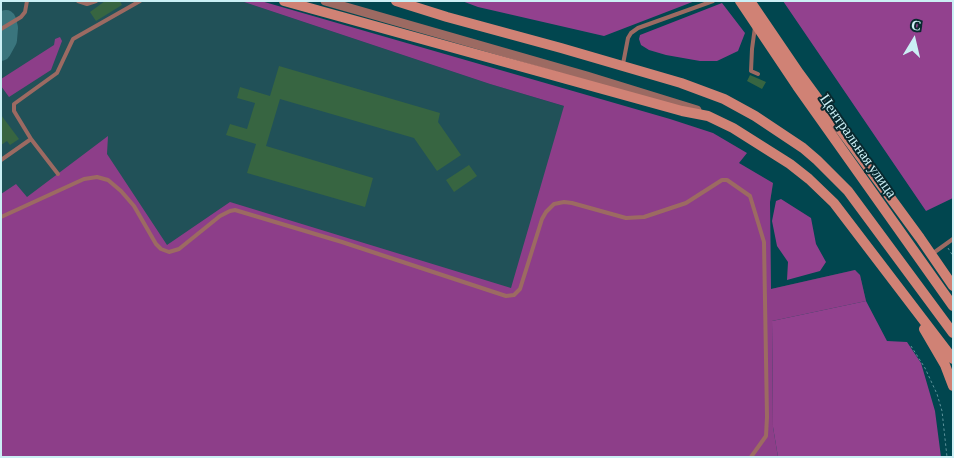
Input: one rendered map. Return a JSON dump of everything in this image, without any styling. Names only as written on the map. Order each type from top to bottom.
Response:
[{"type":"main road","points":[[284,1],[673,109],[708,116],[734,128],[790,164],[834,203],[953,359]]},
{"type":"main road","points":[[396,1],[681,84],[724,99],[764,121],[803,148],[853,196],[953,333]]},
{"type":"main road","name":"Центральная улица","points":[[740,1],[953,306]]},
{"type":"main road","name":"Центральная улица","points":[[750,1],[798,72],[953,286]]},
{"type":"main road","points":[[911,304],[945,365],[953,386]]},
{"type":"street","points":[[325,1],[587,76],[694,109],[708,116]]},
{"type":"lane","points":[[1,29],[21,17],[27,1]]},
{"type":"lane","points":[[78,1],[87,4],[96,1]]},
{"type":"lane","points":[[58,174],[31,139],[13,107],[16,101],[57,73],[73,39],[140,1]]},
{"type":"lane","points":[[623,66],[628,38],[631,32],[713,1]]},
{"type":"lane","points":[[756,25],[751,71],[758,74]]},
{"type":"lane","points":[[1,160],[31,139]]},
{"type":"lane","points":[[1,217],[84,179],[92,177],[102,178],[121,191],[134,206],[156,244],[161,249],[169,252],[179,249],[220,216],[230,210],[235,210],[342,242],[506,296],[514,295],[520,289],[542,218],[554,204],[572,203],[626,218],[644,217],[686,204],[722,180],[727,180],[750,196],[764,242],[766,431],[764,441],[751,457]]},
{"type":"lane","points":[[931,255],[953,238]]},
{"type":"path","points":[[945,245],[953,256]]},
{"type":"path","points":[[911,346],[928,374],[937,394],[942,411],[948,457]]},
{"type":"shaded area","points":[[1,1],[241,1],[490,84],[644,130],[773,183],[770,202],[771,289],[855,270],[860,275],[866,301],[772,321],[773,427],[778,457],[1,457]]},
{"type":"shaded area","points":[[241,1],[261,1],[670,119],[713,133],[747,153],[739,163],[773,183],[770,202],[771,289],[855,270],[860,275],[866,301],[772,321],[773,427],[778,457],[1,457],[1,194],[16,184],[27,197],[108,136],[107,154],[167,245],[230,202],[511,288],[564,106],[490,84]]},
{"type":"shaded area","points":[[462,1],[695,1],[604,36],[478,7]]},
{"type":"shaded area","points":[[783,1],[953,1],[953,198],[926,211]]},
{"type":"shaded area","points":[[722,3],[745,33],[738,51],[717,61],[700,61],[666,55],[649,50],[641,45],[640,35]]},
{"type":"shaded area","points":[[60,37],[62,41],[51,70],[9,97],[1,86],[1,79],[54,45],[55,39]]},
{"type":"shaded area","points":[[781,199],[811,218],[816,244],[826,262],[820,271],[787,280],[788,262],[777,246],[772,221],[776,201]]},
{"type":"shaded area","points":[[866,301],[887,341],[907,342],[921,363],[935,411],[941,457],[778,457],[773,427],[772,321]]},
{"type":"building","points":[[105,1],[120,1],[122,5],[96,21],[90,12]]},
{"type":"building","points":[[279,66],[440,113],[438,122],[461,155],[437,171],[414,138],[280,99],[266,146],[373,178],[365,207],[247,173],[256,144],[226,135],[230,124],[247,129],[255,103],[237,98],[240,87],[270,96]]},
{"type":"building","points":[[750,75],[766,82],[762,89],[747,81]]},
{"type":"building","points":[[1,115],[19,139],[10,145],[7,141],[1,145]]},
{"type":"building","points":[[469,165],[477,176],[454,192],[446,180]]},
{"type":"taxiway","points":[[1,51],[7,40],[8,28],[6,20]]}]
